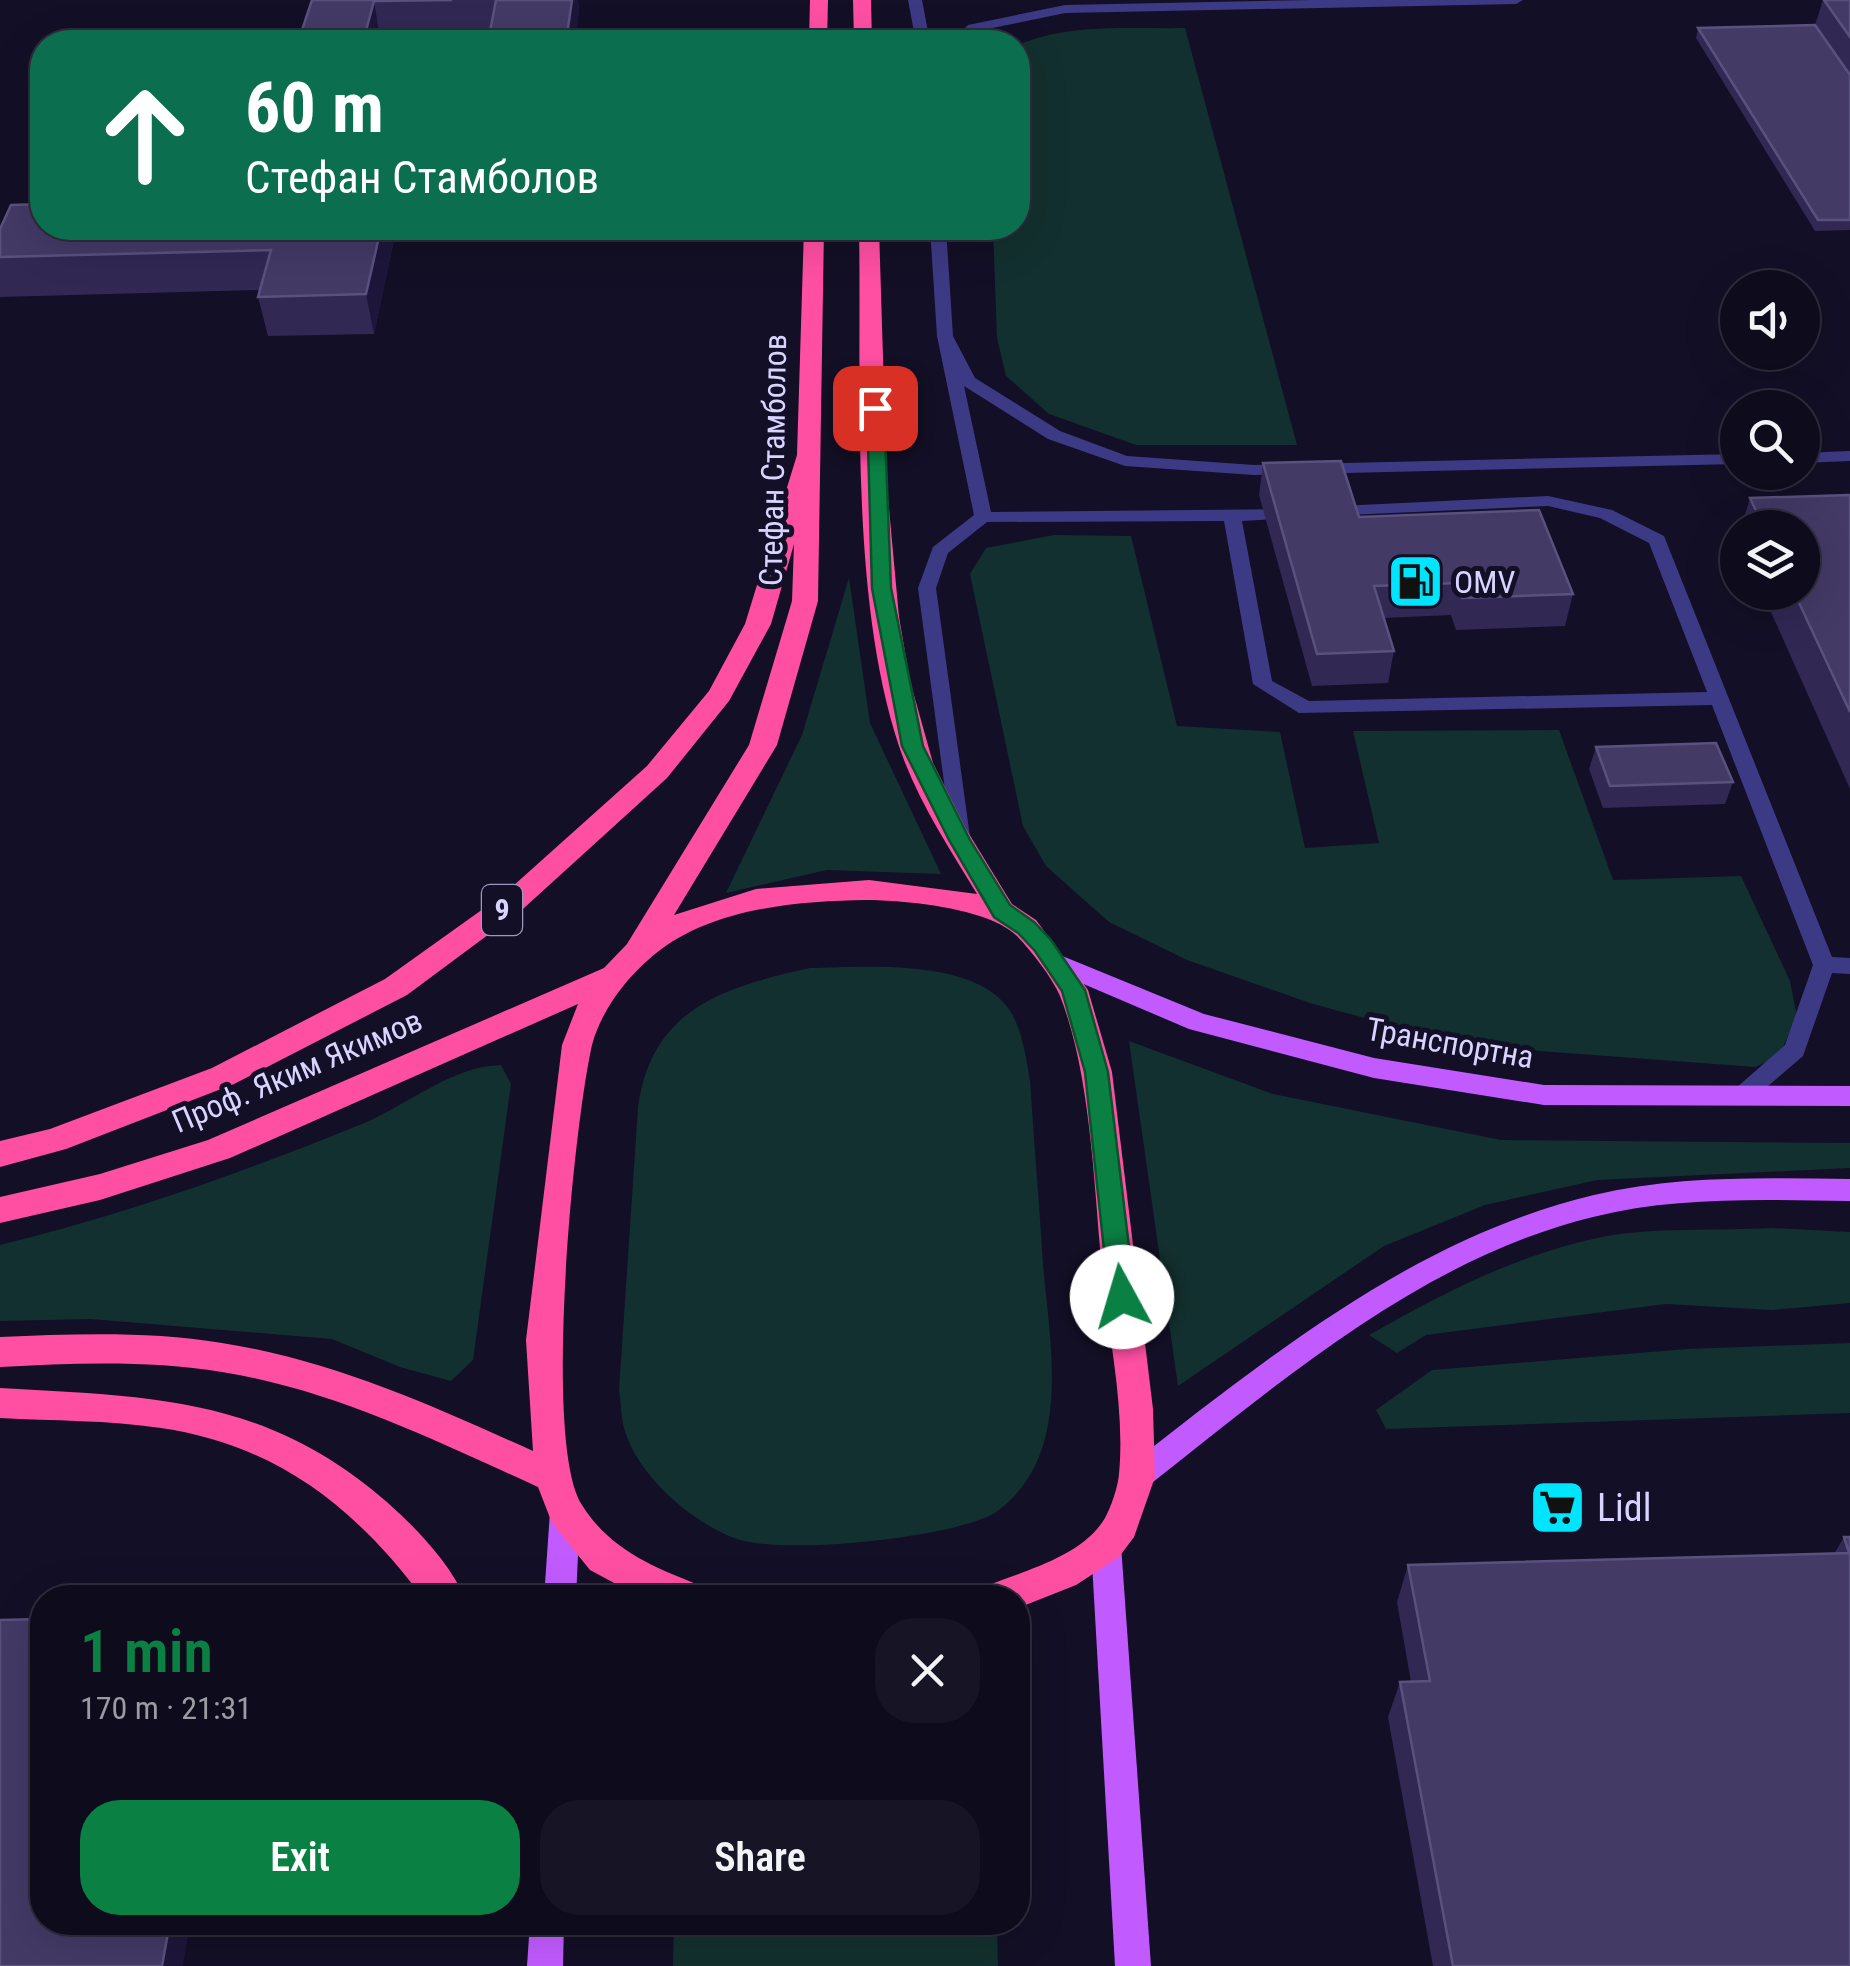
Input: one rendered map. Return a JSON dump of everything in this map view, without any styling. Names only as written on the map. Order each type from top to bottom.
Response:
[{"type":"highway","points":[[818,30],[819,0]]},
{"type":"highway","points":[[862,0],[863,30]]},
{"type":"highway","name":"Стефан Стамболов","points":[[559,1495],[543,1340],[577,1045],[590,1012],[626,964],[763,745],[805,601],[814,240]]},
{"type":"highway","points":[[870,240],[881,588],[912,746],[959,840],[1002,911]]},
{"type":"highway","name":"9","points":[[0,1154],[55,1140],[223,1076],[396,988],[514,901],[658,772],[720,695],[758,624],[808,456]]},
{"type":"highway","points":[[626,964],[678,925],[717,910],[756,899],[870,890],[922,894],[1002,911],[1026,927],[1055,962],[1073,990],[1096,1072],[1135,1409],[1137,1477],[1122,1525],[1106,1545],[1063,1573],[1030,1586]]},
{"type":"highway","name":"Проф. Яким Якимов","points":[[0,1210],[100,1187],[219,1148],[626,964]]},
{"type":"highway","points":[[0,1352],[148,1350],[222,1357],[292,1372],[366,1396],[559,1495],[603,1558],[654,1585]]},
{"type":"highway","points":[[0,1403],[162,1413],[268,1442],[338,1482],[397,1534],[436,1585]]},
{"type":"main road","name":"Транспортна","points":[[1055,962],[1198,1022],[1374,1068],[1544,1095],[1850,1096]]},
{"type":"main road","points":[[1137,1477],[1264,1376],[1460,1255],[1532,1225],[1592,1206],[1665,1194],[1850,1190]]},
{"type":"main road","points":[[559,1495],[560,1585]]},
{"type":"main road","points":[[1106,1545],[1133,1966]]},
{"type":"main road","points":[[545,1966],[546,1935]]},
{"type":"lane","points":[[914,0],[920,30]]},
{"type":"lane","points":[[971,30],[1065,9],[1516,0]]},
{"type":"lane","points":[[939,240],[945,336],[983,517]]},
{"type":"lane","points":[[945,336],[968,381],[1054,434],[1125,461],[1254,470],[1720,459]]},
{"type":"lane","points":[[1820,457],[1850,456]]},
{"type":"lane","points":[[959,840],[927,588],[940,551],[983,517],[1232,516],[1548,500],[1606,514],[1657,540],[1824,965],[1795,1050],[1744,1094]]},
{"type":"lane","points":[[1232,516],[1263,684],[1306,708],[1722,698]]},
{"type":"lane","points":[[1824,965],[1850,966]]},
{"type":"green space","points":[[1185,28],[1297,445],[1136,445],[1049,414],[1006,376],[997,338],[993,240],[1030,240],[1030,41],[1078,30]]},
{"type":"green space","points":[[1054,535],[1131,536],[1177,726],[1280,732],[1305,848],[1379,843],[1353,731],[1559,730],[1613,880],[1741,876],[1790,981],[1797,1017],[1778,1057],[1755,1067],[1539,1051],[1408,1030],[1310,1003],[1187,960],[1109,922],[1046,866],[1023,826],[970,574],[986,548]]},
{"type":"green space","points":[[849,578],[870,723],[941,874],[827,870],[726,893],[802,735]]},
{"type":"green space","points":[[890,967],[949,974],[996,996],[1012,1014],[1021,1038],[1030,1080],[1052,1392],[1044,1443],[1022,1487],[996,1512],[967,1524],[901,1537],[824,1545],[757,1543],[734,1538],[700,1520],[667,1494],[640,1463],[624,1428],[619,1390],[638,1108],[646,1074],[658,1047],[675,1025],[697,1008],[749,984],[810,968]]},
{"type":"green space","points":[[1129,1041],[1273,1094],[1501,1140],[1850,1143],[1850,1168],[1597,1180],[1485,1205],[1384,1246],[1178,1386]]},
{"type":"green space","points":[[501,1065],[511,1084],[473,1360],[451,1381],[400,1367],[332,1339],[91,1319],[0,1321],[0,1245],[92,1220],[228,1175],[362,1124],[465,1072]]},
{"type":"green space","points":[[1772,1228],[1850,1232],[1850,1303],[1772,1310],[1666,1304],[1426,1335],[1397,1353],[1369,1335],[1482,1277],[1571,1244],[1642,1232]]},
{"type":"green space","points":[[1850,1343],[1850,1413],[1386,1429],[1376,1410],[1432,1370],[1687,1349]]},
{"type":"green space","points":[[674,1935],[997,1935],[998,1966],[673,1966]]},
{"type":"building","points":[[312,0],[452,0],[374,1],[366,30],[302,30]]},
{"type":"building","points":[[496,0],[572,0],[568,30],[490,30]]},
{"type":"building","points":[[1824,0],[1850,0],[1850,37]]},
{"type":"building","points":[[1815,25],[1850,75],[1850,220],[1818,220],[1698,28]]},
{"type":"building","points":[[30,204],[30,240],[378,240],[366,294],[258,297],[271,250],[0,257],[0,229],[11,205]]},
{"type":"building","name":"OMV","points":[[1341,461],[1359,517],[1539,510],[1573,594],[1462,598],[1458,583],[1374,586],[1394,651],[1317,654],[1263,463]]},
{"type":"building","points":[[1850,495],[1850,712],[1802,610],[1820,610],[1820,510],[1756,510],[1750,498]]},
{"type":"building","points":[[1716,743],[1733,782],[1610,786],[1596,747]]},
{"type":"building","points":[[1844,1537],[1850,1537],[1850,1966],[1453,1966],[1400,1682],[1430,1681],[1408,1565],[1849,1553]]},
{"type":"building","points":[[30,1619],[30,1935],[168,1935],[162,1966],[0,1966],[0,1620]]},
{"type":"place","name":"OMV","points":[[1415,582]]},
{"type":"place","name":"Lidl","points":[[1558,1508]]},
{"type":"route","points":[[875,408],[881,588],[912,746],[959,840],[1002,911],[1026,927],[1073,990],[1096,1072],[1122,1297]]}]
